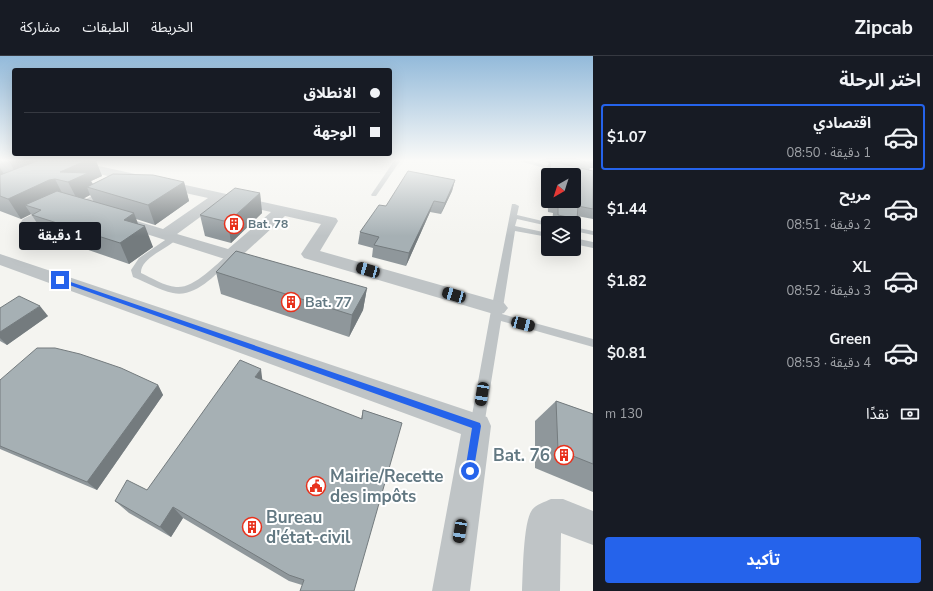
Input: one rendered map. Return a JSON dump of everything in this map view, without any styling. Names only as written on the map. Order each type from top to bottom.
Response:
[{"type":"street","points":[[80,208],[120,186]]},
{"type":"street","points":[[170,186],[330,222],[310,254],[496,312]]},
{"type":"street","points":[[169,236],[219,197]]},
{"type":"street","points":[[29,222],[65,204],[231,256],[281,211]]},
{"type":"street","points":[[0,259],[477,426],[451,591]]},
{"type":"street","points":[[541,591],[544,522],[551,516],[563,516],[593,528]]},
{"type":"lane","points":[[374,195],[380,186]]},
{"type":"lane","points":[[477,426],[514,211],[541,221]]},
{"type":"lane","points":[[511,228],[541,234]]},
{"type":"lane","points":[[581,230],[593,233]]},
{"type":"lane","points":[[169,236],[142,260],[136,270],[136,275],[176,290],[185,289],[198,283],[231,256],[253,263]]},
{"type":"lane","points":[[581,242],[593,245]]},
{"type":"lane","points":[[496,312],[593,343]]},
{"type":"building","points":[[0,186],[36,186],[8,199],[0,196]]},
{"type":"building","points":[[89,186],[178,186],[148,205],[87,187]]},
{"type":"building","points":[[399,186],[452,186],[445,203],[434,201],[409,253],[374,245],[379,237],[360,232],[379,205],[386,206]]},
{"type":"building","points":[[581,186],[593,186],[593,209],[581,207]]},
{"type":"building","points":[[235,188],[260,193],[228,222],[200,215]]},
{"type":"building","points":[[57,191],[134,213],[124,220],[145,226],[120,243],[32,215],[41,210],[25,205]]},
{"type":"building","points":[[558,208],[578,208],[577,216],[558,215]]},
{"type":"building","points":[[236,251],[367,288],[352,315],[216,272]]},
{"type":"building","points":[[19,296],[40,306],[0,332],[0,308]]},
{"type":"building","points":[[37,348],[55,348],[80,354],[121,368],[158,385],[87,482],[0,446],[0,380]]},
{"type":"building","points":[[240,360],[261,369],[255,377],[362,419],[363,410],[402,423],[354,591],[300,591],[304,580],[289,575],[173,507],[160,527],[115,501],[127,480],[147,490]]},
{"type":"building","points":[[556,401],[593,414],[593,464],[558,450]]},
{"type":"place","name":"Bat. 78","points":[[234,224]]},
{"type":"place","name":"Bat. 77","points":[[291,302]]},
{"type":"place","name":"Bat. 76","points":[[564,455]]},
{"type":"place","name":"Mairie/Recette des impôts","points":[[316,486]]},
{"type":"place","name":"Bureau d'état-civil","points":[[252,527]]},
{"type":"route","points":[[60,280],[477,426],[470,471]]}]
